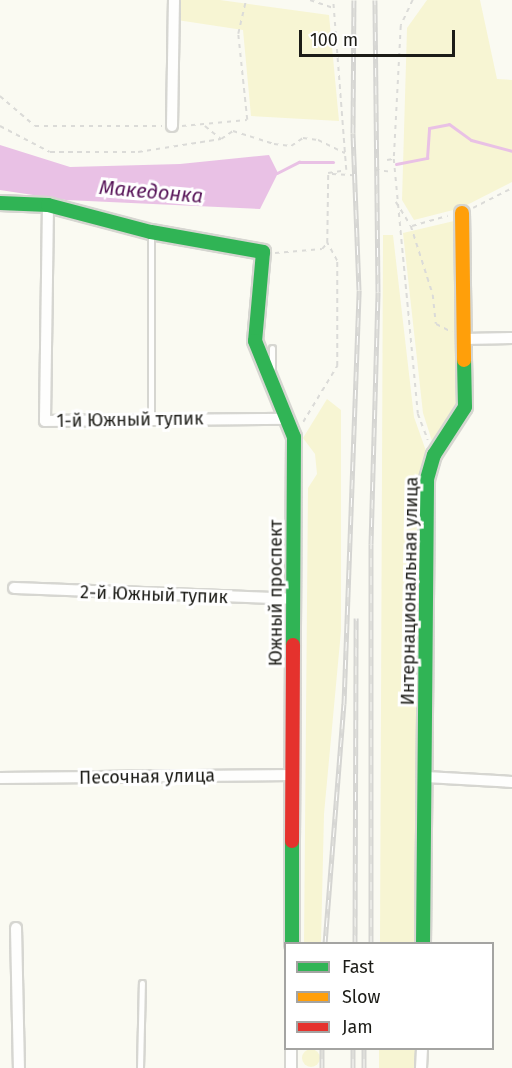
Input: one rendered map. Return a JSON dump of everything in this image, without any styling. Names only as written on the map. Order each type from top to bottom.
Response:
[{"type":"street","points":[[172,126],[174,0]]},
{"type":"street","points":[[0,203],[48,206],[151,231],[263,252]]},
{"type":"street","name":"1-й Южный тупик","points":[[48,206],[45,421],[286,419]]},
{"type":"street","name":"Интернациональная улица","points":[[423,942],[427,479],[434,455],[465,407],[462,213]]},
{"type":"street","name":"Южный проспект","points":[[263,252],[255,341],[294,436],[292,942]]},
{"type":"street","points":[[465,339],[512,338]]},
{"type":"street","name":"2-й Южный тупик","points":[[14,588],[294,599]]},
{"type":"street","name":"Песочная улица","points":[[0,778],[293,775]]},
{"type":"street","points":[[426,777],[512,782]]},
{"type":"street","points":[[16,928],[19,1068]]},
{"type":"street","points":[[291,1050],[291,1068]]},
{"type":"street","points":[[421,1068],[422,1050]]},
{"type":"lane","points":[[151,231],[151,420]]},
{"type":"lane","points":[[272,348],[272,383]]},
{"type":"lane","points":[[140,1068],[142,983]]},
{"type":"path","points":[[0,96],[35,126],[205,126],[247,120],[238,34],[246,0]]},
{"type":"path","points":[[310,0],[333,8]]},
{"type":"path","points":[[328,174],[346,170],[333,0]]},
{"type":"path","points":[[413,0],[401,26],[394,159],[395,201],[418,414],[434,455]]},
{"type":"path","points":[[0,126],[50,152],[138,152],[221,139],[233,131],[274,144],[291,146],[303,138],[318,140],[346,153]]},
{"type":"path","points":[[205,126],[221,139]]},
{"type":"path","points":[[387,160],[394,159]]},
{"type":"path","points":[[375,170],[394,172]]},
{"type":"path","points":[[328,174],[354,175]]},
{"type":"path","points":[[294,436],[337,366],[337,261],[327,243],[328,174]]},
{"type":"path","points":[[411,226],[462,213],[512,188]]},
{"type":"path","points":[[395,201],[411,226],[433,295],[436,324],[465,339]]},
{"type":"path","points":[[263,252],[298,253],[322,249],[327,243]]},
{"type":"shaded area","points":[[178,0],[220,0],[329,15],[339,121],[251,116],[243,30],[177,20]]},
{"type":"shaded area","points":[[427,0],[480,0],[497,79],[512,80],[512,182],[461,208],[414,220],[402,200],[407,28]]},
{"type":"shaded area","points":[[454,221],[457,404],[432,441],[423,413],[403,233]]},
{"type":"shaded area","points":[[383,235],[393,235],[414,417],[426,451],[420,476],[416,942],[380,942]]},
{"type":"shaded area","points":[[327,399],[341,410],[341,631],[324,814],[321,942],[304,942],[308,488],[317,474],[315,454],[303,438]]},
{"type":"shaded area","points":[[306,1050],[316,1050],[320,1054],[320,1062],[315,1067],[307,1067],[302,1062],[302,1054]]},
{"type":"shaded area","points":[[379,1050],[415,1050],[415,1068],[379,1068]]},
{"type":"water","points":[[0,145],[70,167],[180,164],[269,155],[278,173],[260,209],[66,200],[0,190]]},
{"type":"waterway","name":"Македонка","points":[[396,164],[427,158],[429,128],[449,124],[471,140],[512,151]]},
{"type":"waterway","name":"Македонка","points":[[277,173],[299,162],[333,162]]},
{"type":"railway","points":[[325,942],[344,704],[359,290],[353,133],[354,0]]},
{"type":"railway","points":[[371,942],[371,544],[378,292],[375,0]]},
{"type":"railway","points":[[355,942],[356,618]]},
{"type":"railway","points":[[322,1050],[322,1068]]},
{"type":"railway","points":[[353,1050],[353,1068]]},
{"type":"railway","points":[[364,1050],[364,1068]]},
{"type":"traffic: fast","points":[[0,203],[48,205],[151,232],[263,252],[255,341],[294,437],[293,645]]},
{"type":"traffic: fast","points":[[423,942],[427,479],[434,455],[465,407],[464,360]]},
{"type":"traffic: fast","points":[[292,841],[292,942]]},
{"type":"traffic: slow","points":[[462,213],[464,360]]},
{"type":"traffic: jam","points":[[292,841],[293,645]]}]
